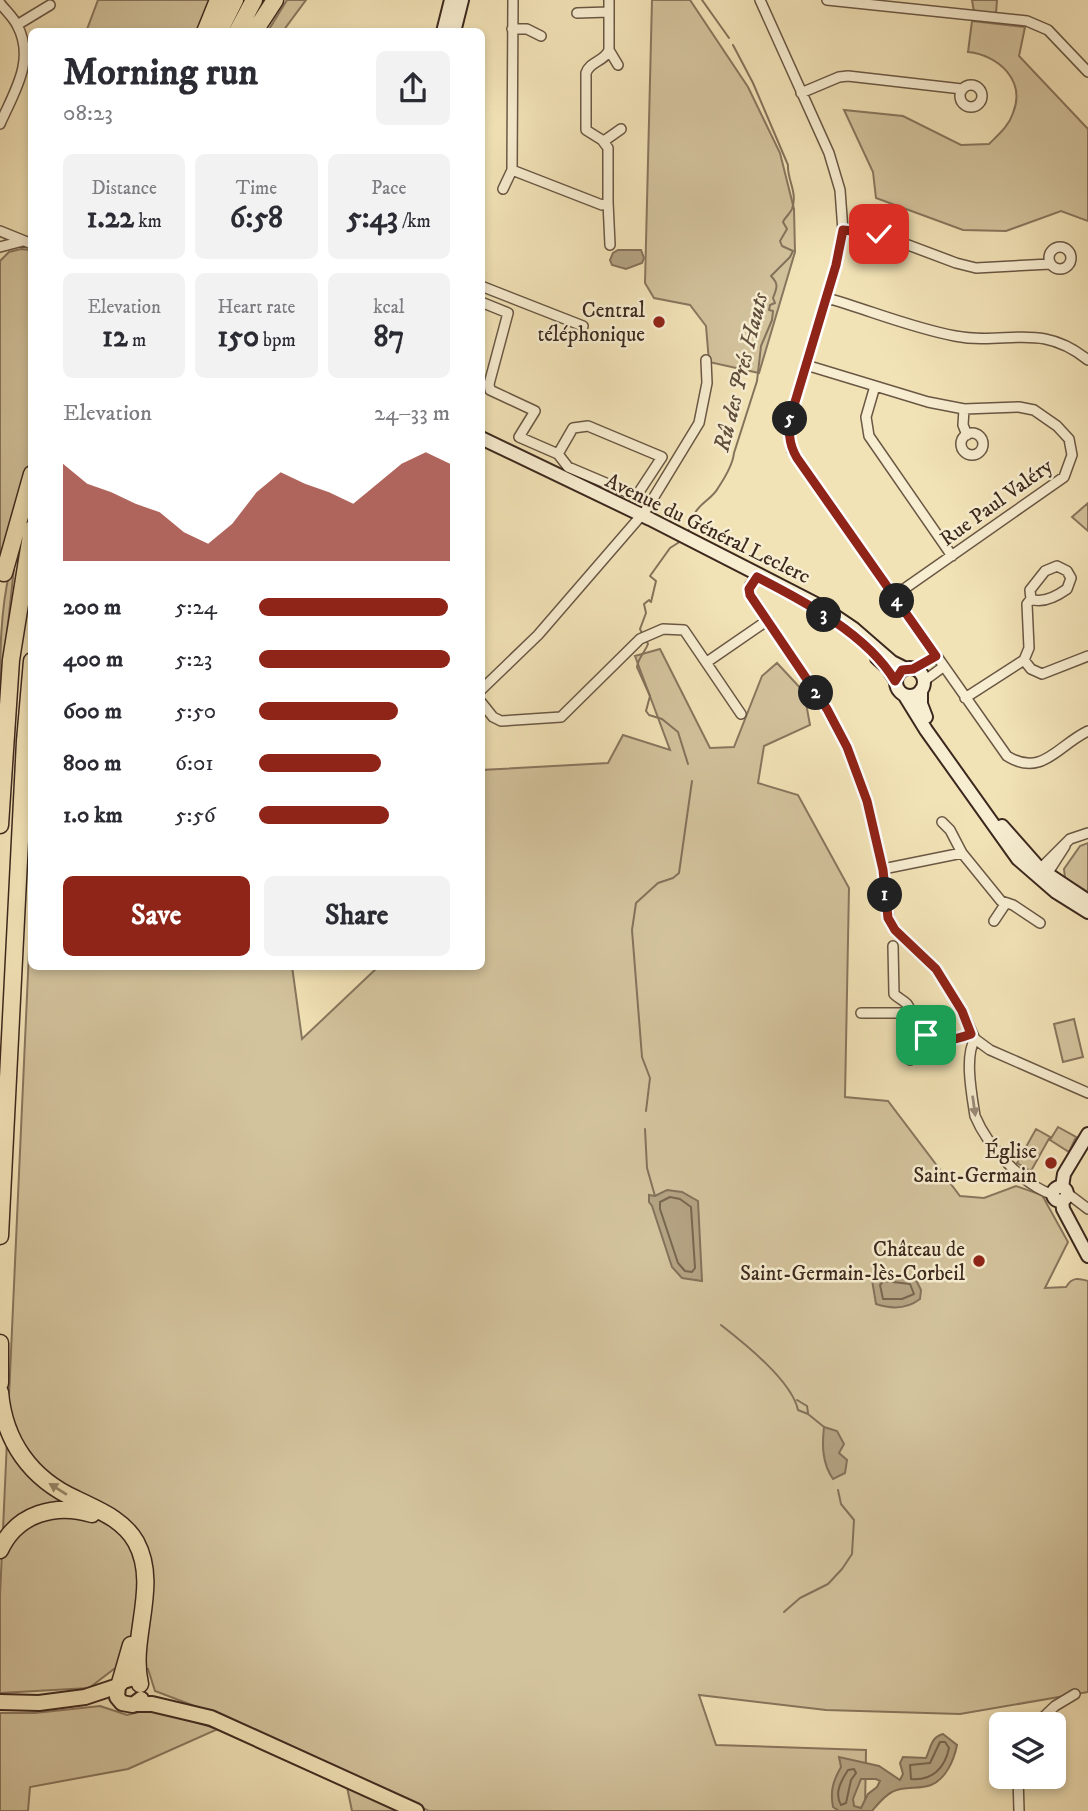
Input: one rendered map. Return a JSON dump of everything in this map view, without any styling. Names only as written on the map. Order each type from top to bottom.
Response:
[{"type":"highway","points":[[207,28],[218,0]]},
{"type":"highway","points":[[221,28],[235,0]]},
{"type":"highway","points":[[239,28],[254,0]]},
{"type":"highway","points":[[257,28],[275,0]]},
{"type":"highway","points":[[264,28],[282,0]]},
{"type":"highway","points":[[4,573],[28,488]]},
{"type":"highway","points":[[0,825],[11,660],[28,554]]},
{"type":"highway","points":[[0,1236],[28,718]]},
{"type":"highway","points":[[22,802],[28,791]]},
{"type":"highway","points":[[0,1343],[0,1383]]},
{"type":"highway","points":[[0,1392],[5,1423],[34,1472],[64,1494],[110,1516],[125,1527],[135,1540],[145,1576],[138,1658],[141,1685]]},
{"type":"highway","points":[[0,1550],[4,1541],[19,1525],[36,1514],[60,1508],[92,1514],[119,1530],[130,1543],[136,1559],[139,1582],[130,1653],[119,1685]]},
{"type":"main road","points":[[444,28],[451,0]]},
{"type":"main road","points":[[455,28],[462,0]]},
{"type":"main road","name":"Avenue du Général Leclerc","points":[[485,443],[820,606],[854,629],[892,662],[920,673],[921,704],[931,728],[996,818],[1043,874],[1088,912]]},
{"type":"main road","name":"Avenue du Général Leclerc","points":[[683,538],[832,621],[887,667],[898,690],[905,696],[1018,859],[1088,901]]},
{"type":"main road","points":[[895,681],[899,673],[909,669]]},
{"type":"main road","points":[[905,696],[912,696],[922,685]]},
{"type":"main road","points":[[1088,1134],[1063,1174],[1061,1194],[1063,1209],[1082,1235],[1088,1256]]},
{"type":"main road","points":[[0,1702],[85,1697],[130,1679],[168,1707]]},
{"type":"main road","points":[[119,1685],[116,1694],[129,1704]]},
{"type":"main road","points":[[129,1704],[142,1699],[141,1685]]},
{"type":"main road","points":[[0,1709],[50,1708],[101,1700],[168,1707],[227,1724],[416,1811]]},
{"type":"street","points":[[503,189],[512,170],[513,0]]},
{"type":"street","points":[[608,0],[609,50],[618,65]]},
{"type":"street","points":[[760,0],[829,153],[838,178],[843,208],[843,230],[827,298],[790,423],[792,450],[1001,751],[1020,763],[1034,764],[1045,760],[1088,731]]},
{"type":"street","points":[[827,0],[1027,20],[1048,30],[1088,72]]},
{"type":"street","points":[[0,3],[17,25],[24,44],[23,78],[0,124]]},
{"type":"street","points":[[17,25],[50,5]]},
{"type":"street","points":[[577,13],[609,12]]},
{"type":"street","points":[[512,29],[527,29],[541,36]]},
{"type":"street","points":[[609,50],[605,56],[590,65],[586,73],[586,130],[604,141],[608,148],[610,245]]},
{"type":"street","points":[[801,93],[839,77],[848,76],[962,89]]},
{"type":"street","points":[[604,141],[621,129]]},
{"type":"street","points":[[512,170],[598,205],[608,202]]},
{"type":"street","points":[[843,230],[879,234],[976,268],[1050,264]]},
{"type":"street","points":[[0,231],[27,243]]},
{"type":"street","points":[[0,247],[27,243]]},
{"type":"street","points":[[485,288],[583,326]]},
{"type":"street","points":[[827,298],[956,337],[1048,338],[1071,348],[1088,360]]},
{"type":"street","points":[[485,304],[508,313],[489,377],[490,390],[535,411],[519,437],[558,454],[568,467],[634,495],[639,492],[662,457],[588,426],[573,428],[558,454]]},
{"type":"street","points":[[485,686],[538,635],[640,517],[699,423],[707,383],[706,360]]},
{"type":"street","points":[[485,362],[493,363]]},
{"type":"street","name":"Rue Paul Valéry","points":[[806,365],[928,402],[964,409],[1019,407],[1034,410],[1069,439],[1072,455],[1069,470],[1061,480],[894,596]]},
{"type":"street","points":[[875,386],[866,416],[869,436],[952,556]]},
{"type":"street","points":[[964,409],[963,425],[967,435]]},
{"type":"street","points":[[965,698],[1024,660],[1029,648],[1026,610],[1031,599],[1030,590],[1045,571],[1056,566],[1067,571],[1071,579],[1067,589],[1050,598],[1036,601],[1031,599]]},
{"type":"street","points":[[757,577],[750,585],[749,592],[827,709],[847,747],[867,801],[883,870],[888,918],[895,930],[936,969],[962,1011],[973,1036],[990,1050],[1088,1093]]},
{"type":"street","points":[[707,663],[768,620]]},
{"type":"street","points":[[485,707],[501,722],[561,718],[644,637],[663,629],[684,630],[741,714]]},
{"type":"street","points":[[909,669],[936,656]]},
{"type":"street","points":[[1024,660],[1035,672],[1042,674],[1088,656]]},
{"type":"street","points":[[922,685],[943,667]]},
{"type":"street","points":[[942,822],[950,830],[962,853],[1002,901],[1013,905],[1033,923]]},
{"type":"street","points":[[1043,874],[1067,842],[1088,833]]},
{"type":"street","points":[[883,870],[962,853]]},
{"type":"street","points":[[1043,874],[1054,871],[1056,856]]},
{"type":"street","points":[[993,920],[1006,903]]},
{"type":"street","points":[[893,946],[894,994],[907,1005],[926,1036],[938,1041],[973,1036]]},
{"type":"street","points":[[861,1013],[912,1013]]},
{"type":"street","points":[[910,1060],[909,1045],[926,1036]]},
{"type":"street","points":[[973,1036],[969,1056],[978,1123],[1022,1177],[1088,1209]]},
{"type":"street","points":[[1048,1712],[1075,1694]]},
{"type":"street","points":[[1018,1789],[1019,1811]]},
{"type":"shaded area","points":[[98,0],[211,0],[199,28],[88,28]]},
{"type":"shaded area","points":[[287,0],[306,0],[285,28],[270,28]]},
{"type":"shaded area","points":[[652,0],[690,0],[748,87],[780,153],[794,209],[795,252],[759,373],[709,362],[706,326],[690,305],[654,298],[645,283]]},
{"type":"shaded area","points":[[972,0],[997,0],[996,14],[974,12]]},
{"type":"shaded area","points":[[972,21],[1025,27],[1019,56],[1088,129],[1088,221],[1061,211],[1006,231],[963,230],[876,198],[873,172],[844,110],[903,116],[961,145],[989,144],[1009,122],[1016,101],[1013,80],[990,58],[968,52]]},
{"type":"shaded area","points":[[28,250],[28,478],[15,530],[0,571],[0,261],[9,252]]},
{"type":"shaded area","points":[[1088,503],[1088,531],[1072,517]]},
{"type":"shaded area","points":[[14,568],[0,699],[2,618],[10,570]]},
{"type":"shaded area","points":[[660,649],[710,748],[734,747],[762,676],[777,663],[804,692],[810,725],[764,746],[758,783],[798,795],[849,888],[845,1097],[888,1101],[960,1196],[984,1198],[1016,1186],[1042,1195],[1068,1242],[1045,1288],[1066,1287],[1076,1279],[1088,1281],[1088,1692],[960,1714],[826,1710],[699,1695],[716,1745],[866,1750],[865,1811],[429,1811],[226,1718],[155,1691],[148,1669],[114,1669],[89,1688],[0,1693],[0,1596],[28,970],[293,970],[302,1039],[375,970],[485,970],[485,770],[608,763],[623,735],[670,750],[635,656]]},
{"type":"shaded area","points":[[1088,843],[1088,892],[1065,878],[1064,869],[1080,846]]},
{"type":"shaded area","points":[[1074,1019],[1083,1057],[1063,1062],[1054,1024]]},
{"type":"shaded area","points":[[1058,1127],[1076,1137],[1069,1152],[1050,1140]]},
{"type":"shaded area","points":[[1036,1129],[1050,1137],[1031,1171],[1017,1163]]},
{"type":"shaded area","points":[[100,1706],[127,1715],[151,1709],[218,1729],[128,1769],[30,1787],[28,1811],[0,1811],[0,1713],[35,1713]]},
{"type":"shaded area","points":[[347,1787],[400,1811],[352,1811]]},
{"type":"water","points":[[618,250],[641,250],[644,258],[642,263],[626,269],[612,265],[610,260]]},
{"type":"water","points":[[667,1190],[682,1192],[698,1201],[702,1281],[682,1278],[672,1267],[649,1202],[649,1195],[655,1196]]},
{"type":"water","points":[[881,1274],[905,1275],[916,1280],[921,1290],[920,1299],[899,1307],[876,1304],[872,1280]]},
{"type":"water","points":[[824,1427],[837,1431],[844,1444],[839,1453],[847,1460],[845,1473],[833,1479],[824,1454]]},
{"type":"water","points":[[943,1734],[957,1745],[948,1768],[936,1782],[897,1790],[886,1796],[872,1811],[839,1811],[833,1807],[833,1786],[841,1767],[839,1757],[879,1766],[900,1780],[903,1774],[900,1763],[903,1757],[926,1758],[936,1737]],"holes":[[[861,1779],[880,1781],[877,1787],[868,1794],[861,1808],[854,1806],[853,1799]]]},
{"type":"waterway","name":"Rû des Prés Hauts","points":[[702,0],[729,38]]},
{"type":"waterway","name":"Rû des Prés Hauts","points":[[687,533],[695,513],[716,492],[732,461],[757,381],[761,346],[772,320],[773,311],[769,310],[770,305],[775,303],[773,298],[776,286],[771,276],[793,251],[782,246],[780,241],[787,229],[783,222],[794,203],[788,165],[753,83],[733,45]]},
{"type":"waterway","name":"Rû des Prés Hauts","points":[[643,635],[640,629],[646,613],[644,604],[649,600],[651,602],[656,581],[650,576],[670,548],[681,541]]},
{"type":"waterway","name":"Rû des Prés Hauts","points":[[646,640],[648,644],[637,667],[650,696],[646,711],[678,732],[688,764]]},
{"type":"waterway","name":"Rû des Prés Hauts","points":[[646,1111],[650,1078],[642,1057],[632,930],[636,903],[658,883],[679,873],[692,781]]},
{"type":"waterway","name":"Rû des Prés Hauts","points":[[645,1129],[647,1168],[655,1196]]},
{"type":"waterway","name":"Rû des Prés Hauts","points":[[721,1325],[777,1375],[787,1387],[798,1410],[808,1414],[824,1427]]},
{"type":"waterway","name":"Rû des Prés Hauts","points":[[797,1400],[807,1406],[808,1413]]},
{"type":"waterway","name":"Rû des Prés Hauts","points":[[784,1612],[800,1598],[828,1584],[852,1554],[854,1520],[841,1504],[838,1490]]},
{"type":"place","name":"Central téléphonique","points":[[659,322]]},
{"type":"place","name":"Église Saint-Germain","points":[[1051,1163]]},
{"type":"place","name":"Château de Saint-Germain-lès-Corbeil","points":[[979,1261]]},
{"type":"route","points":[[879,234],[843,230],[827,298],[792,412],[789,435],[797,458],[936,656],[913,669],[902,670],[895,681],[887,667],[875,656],[815,609],[757,577],[752,581],[749,592],[827,709],[847,747],[867,801],[883,870],[888,918],[895,930],[936,969],[962,1011],[971,1034],[938,1041],[926,1035]]}]
